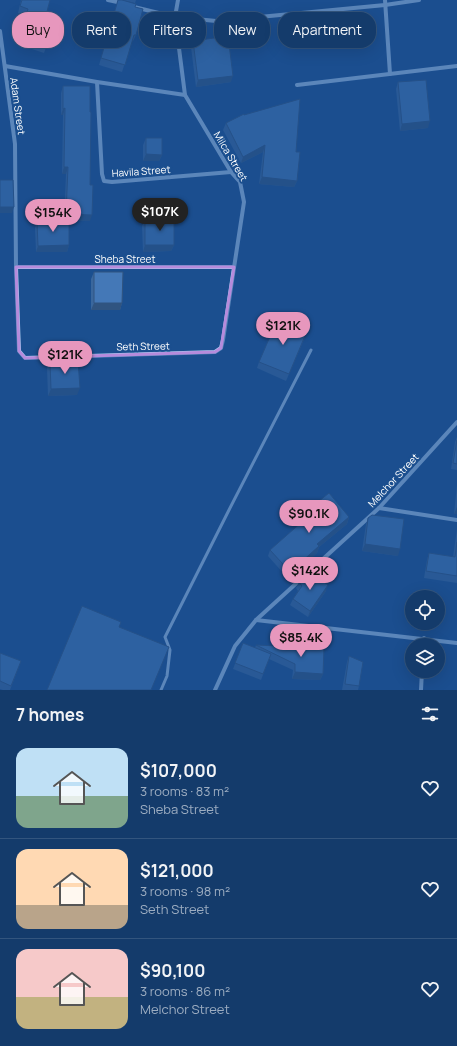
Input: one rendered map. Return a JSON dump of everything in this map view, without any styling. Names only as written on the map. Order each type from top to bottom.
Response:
[{"type":"street","points":[[108,0],[155,12]]},
{"type":"street","name":"Milca Street","points":[[176,12],[178,0]]},
{"type":"street","points":[[206,20],[216,21],[385,2],[419,0]]},
{"type":"street","points":[[385,2],[390,74]]},
{"type":"street","name":"Adam Street","points":[[0,31],[15,144],[16,267],[19,351]]},
{"type":"street","name":"Milca Street","points":[[179,48],[185,95],[231,172],[240,182],[244,202],[221,348]]},
{"type":"street","points":[[5,66],[185,95]]},
{"type":"street","points":[[297,85],[457,66]]},
{"type":"street","name":"Havila Street","points":[[97,82],[102,174],[104,181],[112,182],[231,172]]},
{"type":"street","name":"Sheba Street","points":[[16,267],[234,267]]},
{"type":"street","name":"Seth Street","points":[[19,351],[25,358],[215,352],[221,348]]},
{"type":"street","name":"Melchor Street","points":[[215,690],[235,646],[256,620],[379,508],[457,422]]},
{"type":"street","points":[[379,508],[457,520]]},
{"type":"street","points":[[256,620],[424,638]]},
{"type":"street","points":[[445,641],[457,643]]},
{"type":"street","points":[[422,678],[422,690]]},
{"type":"lane","points":[[160,690],[167,676],[170,650],[165,637],[311,350]]},
{"type":"highlighted area","points":[[16,267],[234,267],[221,348],[215,352],[25,358],[19,351]]},
{"type":"building","points":[[22,0],[50,0],[47,12],[27,12],[28,9],[20,6]]},
{"type":"building","points":[[118,0],[136,4],[135,7],[143,9],[142,12],[139,12],[139,24],[131,45],[131,12],[114,12]]},
{"type":"building","points":[[214,38],[214,48],[230,48],[233,76],[198,80],[194,48],[206,48],[206,39]]},
{"type":"building","points":[[104,48],[130,48],[125,65],[101,58]]},
{"type":"building","points":[[426,80],[430,121],[402,124],[398,82]]},
{"type":"building","points":[[63,86],[90,86],[90,185],[93,185],[92,215],[66,214],[68,167],[64,167],[65,108],[63,109]]},
{"type":"building","points":[[300,99],[296,152],[300,152],[297,181],[262,177],[265,145],[243,157],[226,123],[244,114]]},
{"type":"building","points":[[146,138],[162,138],[162,155],[146,154]]},
{"type":"building","points":[[0,180],[13,180],[14,207],[0,207]]},
{"type":"building","points":[[145,220],[174,220],[174,245],[145,245]]},
{"type":"building","points":[[69,221],[69,245],[38,246],[37,222]]},
{"type":"building","points":[[94,272],[123,272],[122,303],[94,303]]},
{"type":"building","points":[[278,318],[307,331],[289,374],[259,362]]},
{"type":"building","points":[[78,361],[80,388],[51,389],[50,362]]},
{"type":"building","points":[[457,440],[457,464],[453,463]]},
{"type":"building","points":[[329,493],[349,517],[317,544],[319,546],[299,564],[304,567],[294,576],[270,550],[311,514],[308,510]]},
{"type":"building","points":[[372,515],[404,519],[400,549],[365,544],[368,518]]},
{"type":"building","points":[[457,542],[457,576],[426,571],[429,553],[455,557]]},
{"type":"building","points":[[310,571],[328,585],[310,611],[293,599],[302,586],[299,582]]},
{"type":"building","points":[[82,606],[121,622],[119,627],[169,647],[151,690],[47,690]]},
{"type":"building","points":[[243,643],[271,654],[263,674],[235,663]]},
{"type":"building","points":[[256,645],[324,648],[323,674],[295,672],[295,664]]},
{"type":"building","points":[[0,653],[21,661],[11,686],[0,681]]},
{"type":"building","points":[[349,656],[363,662],[359,686],[345,684]]}]
